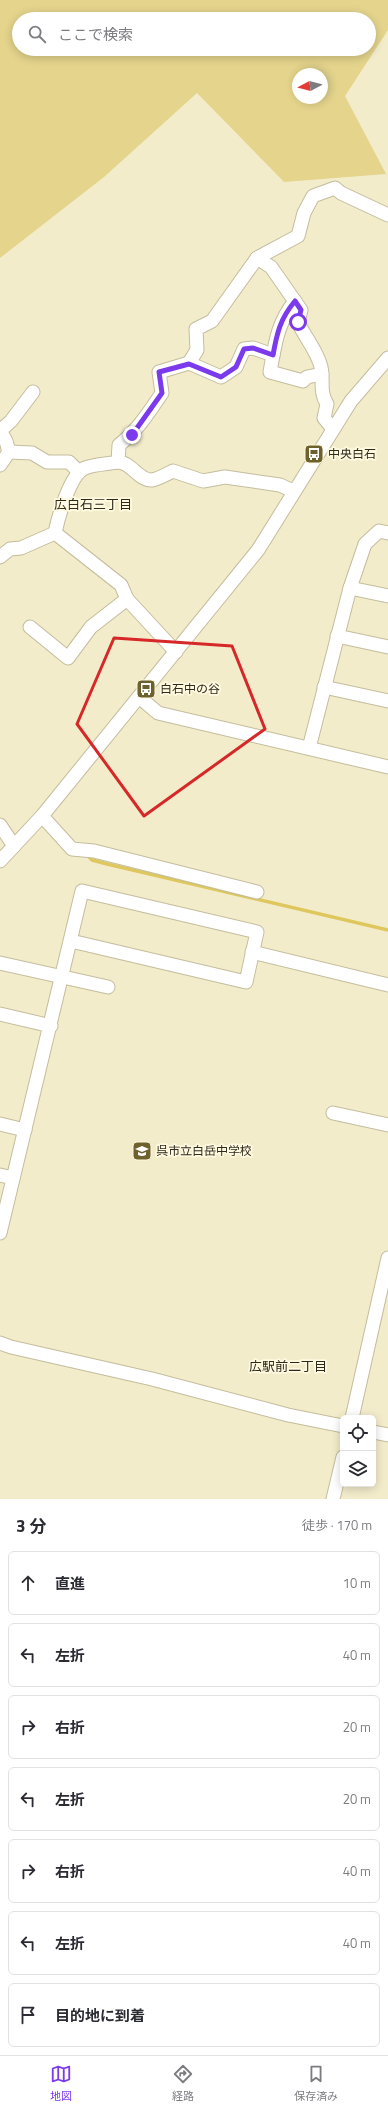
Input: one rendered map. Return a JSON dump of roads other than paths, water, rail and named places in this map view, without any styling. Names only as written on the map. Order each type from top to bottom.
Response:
[{"type":"street","points":[[189,364],[197,350],[196,329],[212,321],[257,258],[298,236],[304,213],[313,196],[335,188],[388,215]]},
{"type":"street","points":[[257,258],[271,267],[301,310],[298,322],[315,350],[322,374],[323,397],[327,404],[324,418],[333,429]]},
{"type":"street","points":[[295,301],[284,314],[277,333],[270,372],[303,381],[307,377],[322,374]]},
{"type":"street","points":[[118,462],[119,445],[132,435],[162,393],[159,372],[189,364],[221,377],[236,367],[244,349],[253,348],[273,355]]},
{"type":"street","points":[[0,861],[42,816],[258,550],[293,491],[351,401],[388,358]]},
{"type":"street","points":[[9,452],[0,430],[11,421],[33,392]]},
{"type":"street","points":[[9,452],[21,451],[32,453],[47,462],[69,462],[79,472]]},
{"type":"street","points":[[0,465],[9,452]]},
{"type":"street","points":[[55,533],[58,518],[76,475],[85,468],[118,462],[123,462],[144,478],[152,480],[173,471],[203,481],[225,477],[280,485],[293,491]]},
{"type":"street","points":[[309,748],[350,588],[365,544],[379,531],[388,533]]},
{"type":"street","points":[[55,533],[121,585],[127,599],[176,652]]},
{"type":"street","points":[[0,557],[10,549],[21,548],[55,533]]},
{"type":"street","points":[[350,588],[388,596]]},
{"type":"street","points":[[30,627],[68,658],[91,627],[127,599]]},
{"type":"street","points":[[337,636],[388,647]]},
{"type":"street","points":[[324,687],[388,701]]},
{"type":"street","points":[[139,697],[158,713],[388,767]]},
{"type":"street","points":[[42,816],[72,849],[94,851],[257,892]]},
{"type":"street","points":[[0,825],[14,846]]},
{"type":"street","points":[[0,1229],[63,978],[71,941],[82,891],[257,932],[246,982],[71,941]]},
{"type":"street","points":[[252,952],[388,985]]},
{"type":"street","points":[[0,963],[108,987]]},
{"type":"street","points":[[0,1014],[50,1026]]},
{"type":"street","points":[[333,1113],[388,1125]]},
{"type":"street","points":[[0,1124],[25,1130]]},
{"type":"street","points":[[0,1175],[13,1178]]},
{"type":"street","points":[[353,1415],[388,1258]]},
{"type":"street","points":[[0,1343],[11,1348],[152,1379],[288,1415],[340,1425]]},
{"type":"street","points":[[376,1433],[388,1435]]},
{"type":"street","points":[[333,1499],[340,1469]]},
{"type":"waterway","points":[[87,855],[92,860],[107,864],[388,930]]},
{"type":"place","name":"中央白石","points":[[314,454]]},
{"type":"place","name":"白石中の谷","points":[[146,689]]},
{"type":"place","name":"呉市立白岳中学校","points":[[142,1151]]},
{"type":"district","name":"広白石三丁目","points":[[93,504]]},
{"type":"district","name":"広駅前二丁目","points":[[288,1366]]}]
